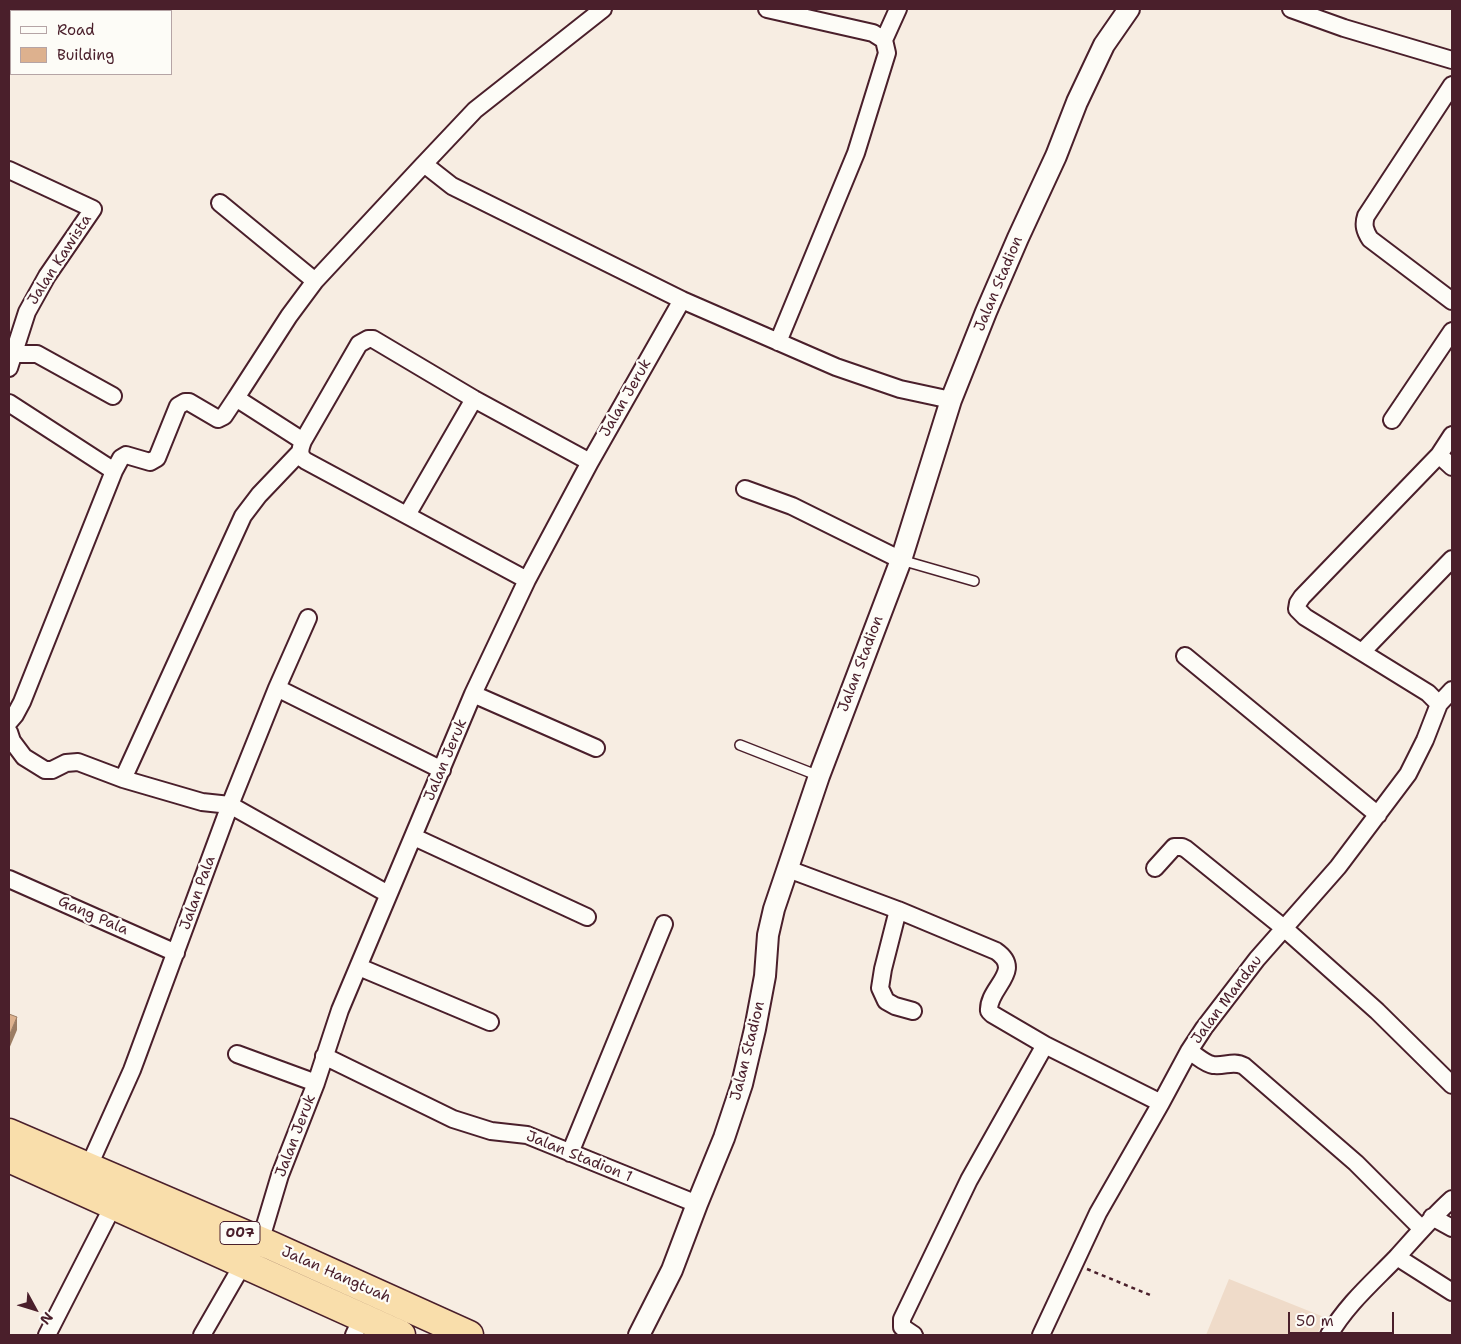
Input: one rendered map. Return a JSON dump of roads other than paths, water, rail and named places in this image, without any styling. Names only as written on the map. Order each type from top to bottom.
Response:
[{"type":"highway","name":"Jalan Hangtuah","points":[[9,1133],[470,1335]]},
{"type":"highway","name":"Jalan Hangtuah","points":[[9,1158],[243,1264],[358,1327],[401,1335]]},
{"type":"street","points":[[9,722],[22,702],[114,471],[124,456],[145,462],[150,462],[157,458],[181,404],[185,402],[189,402],[218,419],[224,416],[289,316],[315,281],[475,110],[603,9]]},
{"type":"street","points":[[767,9],[873,33],[884,40]]},
{"type":"street","points":[[778,342],[856,153],[887,53],[884,40],[898,9]]},
{"type":"street","name":"Jalan Stadion","points":[[639,1335],[672,1270],[724,1138],[742,1084],[755,1029],[765,976],[768,935],[774,909],[819,776],[900,560],[951,400],[986,312],[1056,156],[1077,102],[1104,45],[1129,9]]},
{"type":"street","points":[[1291,9],[1344,28],[1452,60]]},
{"type":"street","points":[[1452,85],[1366,216],[1364,222],[1366,233],[1370,239],[1452,301]]},
{"type":"street","points":[[424,164],[452,186],[682,300],[836,367],[900,389],[951,400]]},
{"type":"street","name":"Jalan Kawista","points":[[9,170],[93,208],[46,276],[27,312],[11,361]]},
{"type":"street","points":[[220,202],[315,281]]},
{"type":"street","name":"Jalan Jeruk","points":[[260,1242],[280,1175],[316,1083],[340,1010],[473,694],[527,580],[590,462],[682,300]]},
{"type":"street","points":[[1392,420],[1452,331]]},
{"type":"street","points":[[123,779],[243,516],[302,447],[359,344],[368,339],[378,340],[474,399],[590,462]]},
{"type":"street","points":[[11,361],[37,354],[43,356],[113,396]]},
{"type":"street","points":[[236,398],[302,447]]},
{"type":"street","points":[[406,516],[474,399]]},
{"type":"street","points":[[9,403],[114,471]]},
{"type":"street","points":[[1439,704],[1428,694],[1304,617],[1298,609],[1298,603],[1439,455],[1452,435]]},
{"type":"street","points":[[302,447],[301,456],[306,462],[527,580]]},
{"type":"street","points":[[1439,455],[1452,467]]},
{"type":"street","points":[[745,489],[792,506],[900,560]]},
{"type":"street","points":[[1362,652],[1452,559]]},
{"type":"street","name":"Jalan Pala","points":[[88,1168],[132,1070],[230,805],[277,688],[308,618]]},
{"type":"street","points":[[1185,656],[1378,815]]},
{"type":"street","points":[[277,688],[442,770]]},
{"type":"street","name":"Jalan Mandau","points":[[1041,1335],[1098,1213],[1189,1051],[1204,1028],[1257,959],[1338,867],[1408,774],[1425,740],[1439,704],[1452,690]]},
{"type":"street","points":[[473,694],[596,748]]},
{"type":"street","points":[[9,732],[12,741],[24,758],[45,770],[52,770],[66,763],[78,762],[123,779],[202,802],[230,805],[388,894]]},
{"type":"street","points":[[414,836],[587,917]]},
{"type":"street","points":[[1155,868],[1171,849],[1178,846],[1182,847],[1285,929],[1377,1011],[1452,1085]]},
{"type":"street","points":[[788,869],[898,910],[1001,954],[1006,960],[1007,967],[990,1002],[989,1011],[992,1014],[1045,1044],[1161,1103]]},
{"type":"street","name":"Gang Pala","points":[[9,878],[176,952]]},
{"type":"street","points":[[898,910],[883,968],[880,988],[886,1001],[895,1006],[913,1011]]},
{"type":"street","points":[[570,1153],[664,924]]},
{"type":"street","points":[[359,967],[490,1022]]},
{"type":"street","points":[[914,1335],[902,1327],[902,1319],[969,1180],[1045,1044]]},
{"type":"street","points":[[1189,1051],[1214,1066],[1232,1063],[1244,1066],[1427,1223],[1452,1228]]},
{"type":"street","points":[[238,1054],[316,1083]]},
{"type":"street","name":"Jalan Stadion 1","points":[[324,1056],[453,1119],[491,1131],[527,1135],[697,1204]]},
{"type":"street","points":[[1329,1335],[1357,1296],[1452,1199]]},
{"type":"street","points":[[47,1335],[114,1204]]},
{"type":"street","points":[[1397,1257],[1452,1292]]},
{"type":"street","points":[[202,1335],[243,1264]]},
{"type":"lane","points":[[900,560],[974,582]]},
{"type":"lane","points":[[740,746],[819,776]]}]
